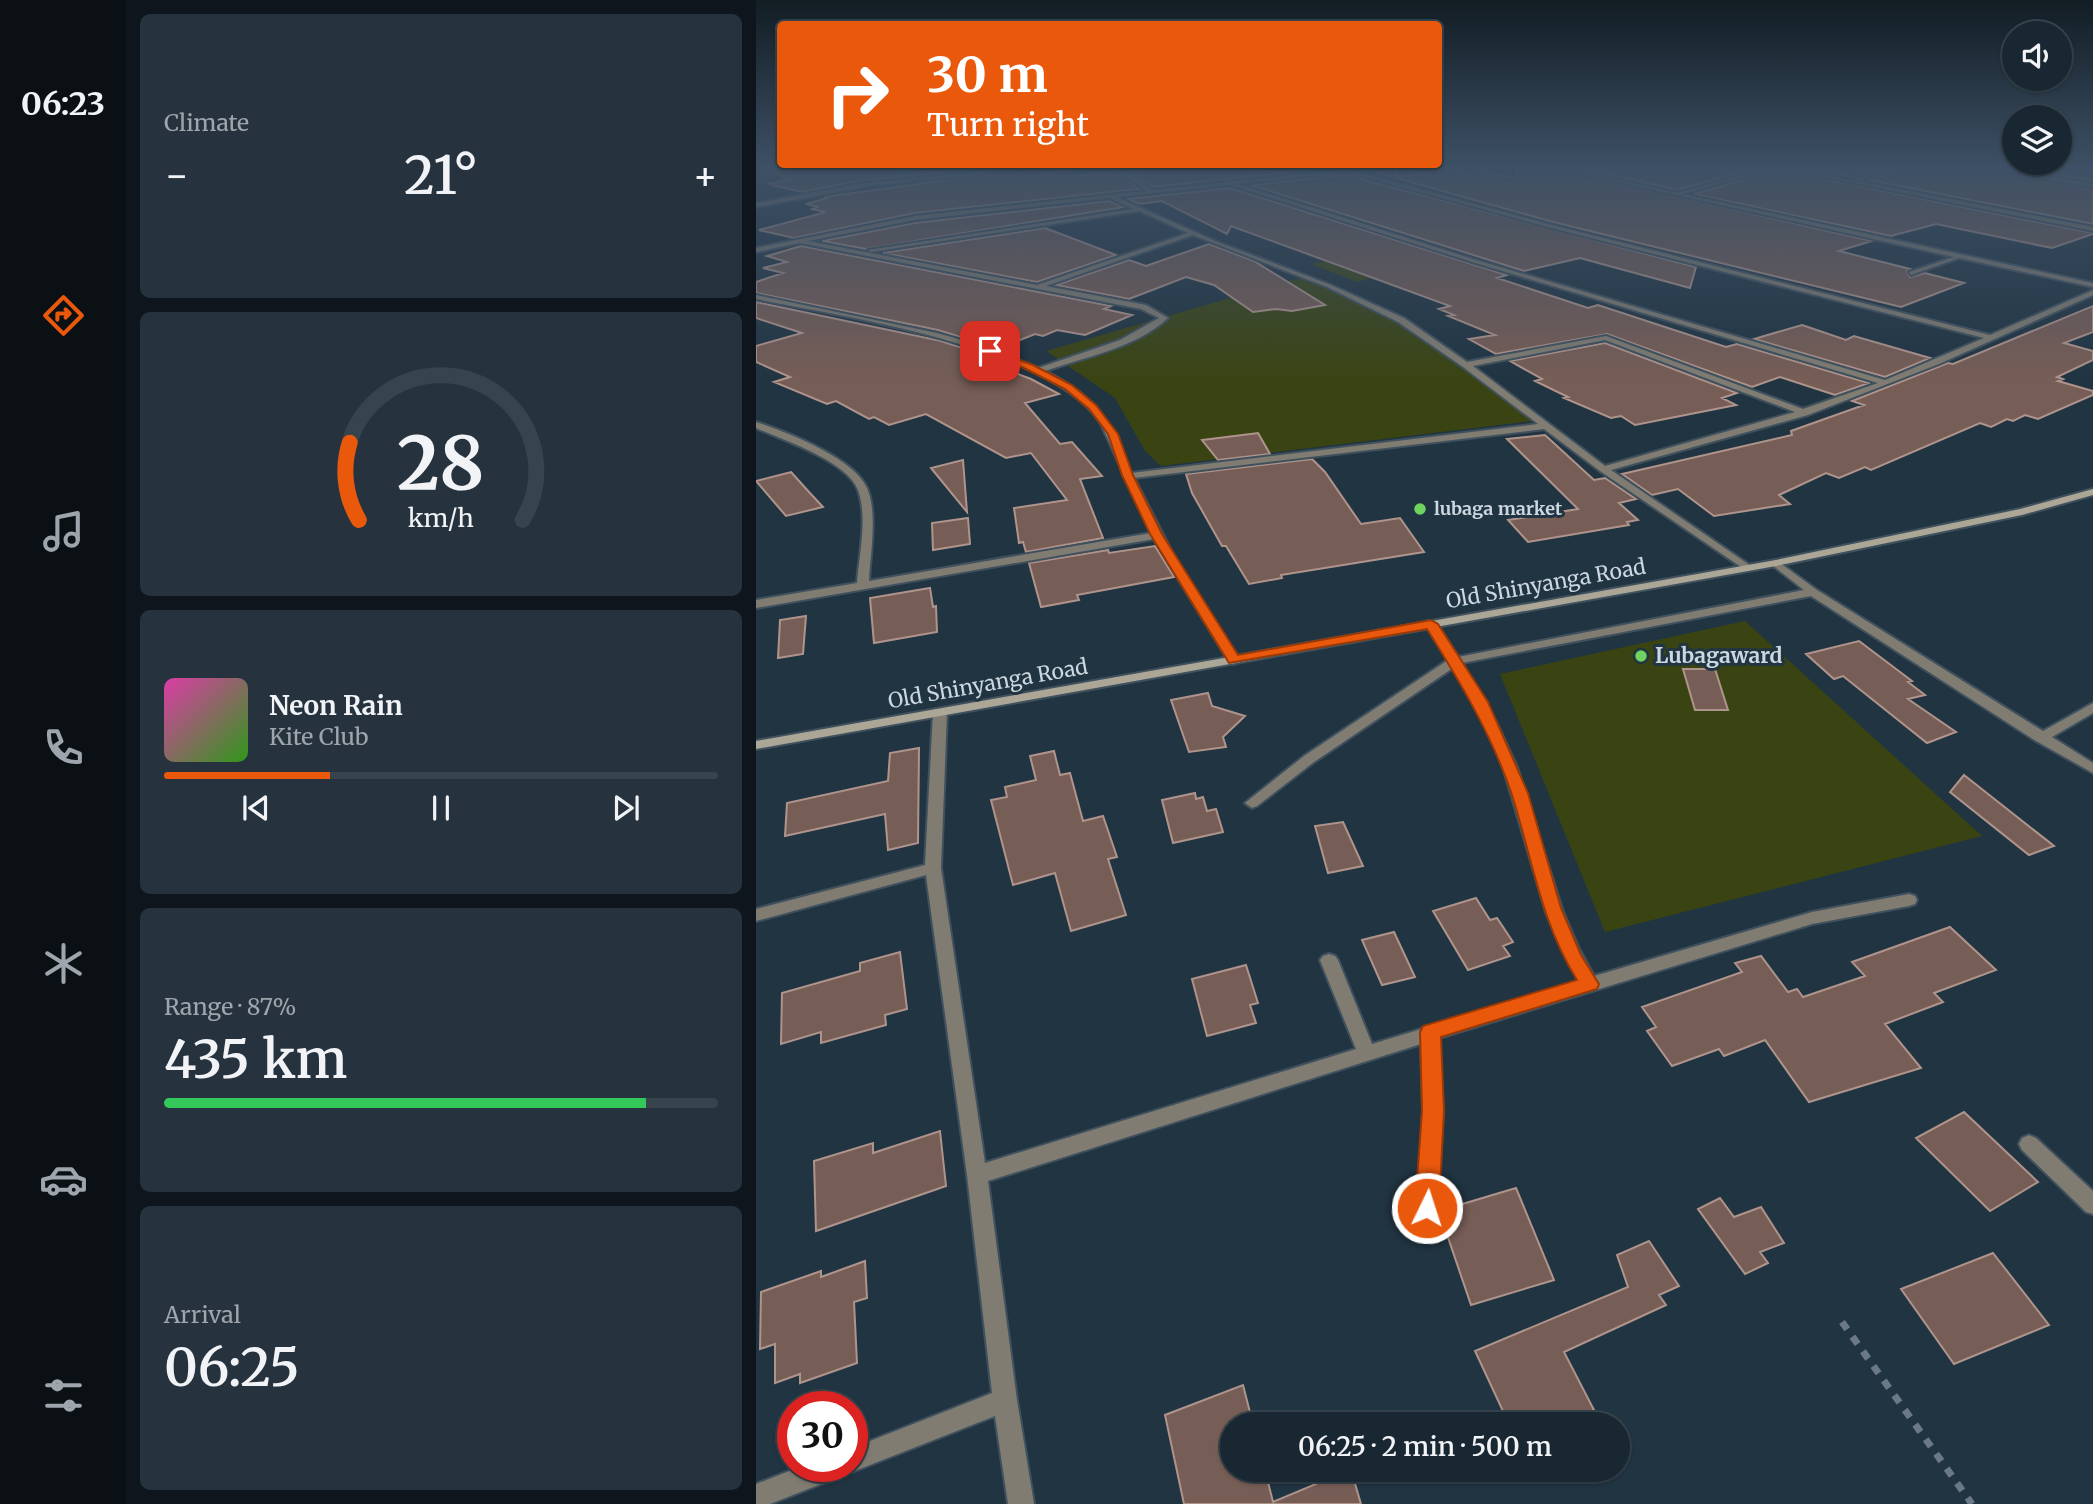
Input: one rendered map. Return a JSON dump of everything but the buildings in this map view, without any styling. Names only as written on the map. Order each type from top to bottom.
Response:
[{"type":"main road","name":"Old Shinyanga Road","points":[[756,745],[1776,563],[2022,512],[2093,492]]},
{"type":"street","points":[[756,250],[809,238]]},
{"type":"street","points":[[859,252],[948,238]]},
{"type":"street","points":[[1039,286],[1179,238]]},
{"type":"street","points":[[1207,238],[1378,308],[1466,365],[1603,469],[1747,568]]},
{"type":"street","points":[[1403,238],[1886,383]]},
{"type":"street","points":[[1598,238],[1989,337]]},
{"type":"street","points":[[1874,238],[2093,285]]},
{"type":"street","points":[[794,241],[1143,307],[1164,317],[1154,326],[1037,371]]},
{"type":"street","points":[[1911,273],[1959,257]]},
{"type":"street","points":[[1603,469],[1717,440],[1805,413],[1886,383],[2093,292]]},
{"type":"street","points":[[756,297],[990,351],[1068,387],[1093,407],[1113,434],[1128,475],[1156,534],[1234,660]]},
{"type":"street","points":[[1466,365],[1606,338],[1805,413]]},
{"type":"street","points":[[756,425],[832,462],[855,477],[862,487],[866,504],[863,586]]},
{"type":"street","points":[[1128,475],[1545,426]]},
{"type":"street","points":[[756,604],[1156,534]]},
{"type":"street","points":[[1776,563],[1813,592],[2093,769]]},
{"type":"street","points":[[1252,803],[1309,759],[1455,661],[1813,592]]},
{"type":"street","points":[[1431,624],[1480,702],[1506,757],[1520,793],[1552,908],[1572,957],[1590,984]]},
{"type":"street","points":[[2041,738],[2093,707]]},
{"type":"street","points":[[940,712],[933,868],[1021,1504]]},
{"type":"street","points":[[756,915],[933,868]]},
{"type":"street","points":[[977,1175],[1430,1032],[1812,918],[1909,900]]},
{"type":"street","points":[[1329,960],[1366,1052]]},
{"type":"street","points":[[1427,1208],[1433,1111],[1430,1032]]},
{"type":"street","points":[[2029,1144],[2093,1205]]},
{"type":"street","points":[[868,1454],[1005,1400]]},
{"type":"street","points":[[756,1497],[794,1482]]},
{"type":"path","points":[[1842,1322],[1972,1504]]},
{"type":"green space","points":[[1360,253],[1399,270],[1357,282],[1311,264]]},
{"type":"green space","points":[[1307,276],[1385,312],[1541,420],[1161,466],[1145,451],[1115,398],[1046,351]]},
{"type":"green space","points":[[1745,621],[1982,836],[1605,932],[1500,674]]},
{"type":"place","name":"lubaga market","points":[[1420,509]]},
{"type":"place","name":"Lubagaward","points":[[1641,656]]},
{"type":"route","points":[[990,351],[1068,387],[1093,407],[1113,434],[1128,475],[1156,534],[1234,660],[1431,624],[1480,702],[1520,793],[1552,908],[1572,957],[1590,984],[1430,1032],[1433,1111],[1427,1208]]}]
